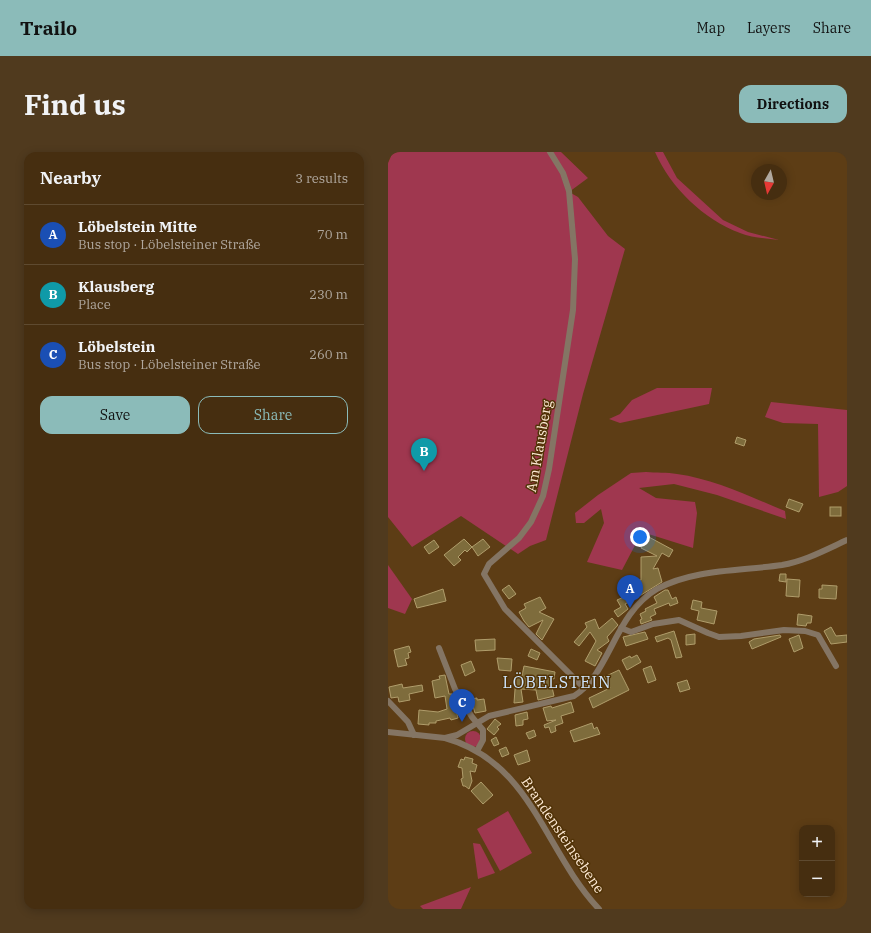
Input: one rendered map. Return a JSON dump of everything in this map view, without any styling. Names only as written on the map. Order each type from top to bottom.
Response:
[{"type":"street","name":"Am Klausberg","points":[[550,152],[563,173],[569,192],[575,259],[575,281],[549,469],[543,496],[531,522],[519,538],[489,564],[484,574],[484,578],[505,609],[584,688]]},
{"type":"street","points":[[388,732],[445,738],[457,735],[489,716],[564,699],[584,688],[592,679],[620,628],[635,608],[657,590],[667,585],[712,572],[761,568],[797,561],[823,552],[847,540]]},
{"type":"street","points":[[620,628],[631,632],[653,624],[679,620],[708,634],[719,636],[741,636],[775,630],[805,631],[818,635],[836,666]]},
{"type":"street","points":[[439,648],[455,689],[482,730],[484,737],[477,751]]},
{"type":"street","points":[[388,701],[408,722],[414,735]]},
{"type":"street","name":"Brandensteinsebene","points":[[445,738],[477,751],[498,766],[524,794],[577,881],[600,909]]},
{"type":"shaded area","points":[[393,152],[561,152],[588,178],[569,192],[578,197],[608,236],[625,249],[583,394],[546,540],[530,546],[518,554],[461,516],[412,547],[388,517],[388,163]]},
{"type":"shaded area","points":[[655,152],[663,152],[677,178],[723,220],[748,232],[779,240],[745,235],[713,220],[679,190],[670,178]]},
{"type":"shaded area","points":[[657,388],[712,388],[709,404],[620,423],[609,419],[620,414],[632,400]]},
{"type":"shaded area","points":[[771,402],[847,410],[847,486],[838,492],[819,497],[818,424],[783,423],[765,417]]},
{"type":"shaded area","points":[[646,472],[691,476],[718,484],[785,511],[786,519],[717,495],[674,484],[639,488],[656,498],[695,502],[697,513],[693,548],[642,532],[622,570],[587,562],[604,523],[601,509],[584,523],[576,523],[575,513],[598,495],[631,473]]},
{"type":"shaded area","points":[[388,565],[412,599],[405,614],[388,608]]},
{"type":"shaded area","points":[[473,731],[480,736],[481,739],[476,746],[473,747],[466,742],[465,739],[470,732]]},
{"type":"shaded area","points":[[508,811],[532,853],[500,871],[477,829]]},
{"type":"shaded area","points":[[473,843],[480,844],[495,873],[478,879]]},
{"type":"shaded area","points":[[471,887],[461,909],[423,909],[420,906]]},
{"type":"building","points":[[737,437],[746,440],[744,446],[735,443]]},
{"type":"building","points":[[789,499],[803,504],[799,512],[786,507]]},
{"type":"building","points":[[830,507],[841,507],[841,516],[830,516]]},
{"type":"building","points":[[647,536],[673,550],[669,557],[662,553],[653,569],[658,568],[662,582],[637,596],[636,587],[625,588],[624,582],[641,580],[641,557],[657,556],[641,548]]},
{"type":"building","points":[[464,539],[472,547],[467,552],[465,550],[458,557],[461,560],[454,566],[444,555]]},
{"type":"building","points":[[483,539],[490,547],[478,556],[472,547]]},
{"type":"building","points":[[434,540],[439,547],[429,554],[424,547]]},
{"type":"building","points":[[780,574],[786,574],[786,582],[779,581]]},
{"type":"building","points":[[787,579],[800,580],[799,597],[786,596]]},
{"type":"building","points":[[509,585],[516,594],[509,599],[502,590]]},
{"type":"building","points":[[822,585],[837,586],[836,599],[819,598],[819,589],[822,589]]},
{"type":"building","points":[[443,589],[446,601],[417,608],[414,599]]},
{"type":"building","points":[[665,590],[668,590],[672,599],[676,597],[678,603],[670,606],[669,603],[654,609],[656,614],[650,617],[652,620],[641,624],[640,620],[642,619],[640,614],[646,611],[645,609],[657,603],[654,597]]},
{"type":"building","points":[[626,596],[629,602],[625,604],[628,609],[618,617],[614,611],[621,607],[617,600]]},
{"type":"building","points":[[540,597],[546,608],[539,612],[554,619],[542,640],[536,634],[543,620],[529,627],[519,612],[526,608],[524,604]]},
{"type":"building","points":[[693,600],[702,602],[701,608],[717,611],[714,624],[697,620],[699,611],[691,609]]},
{"type":"building","points":[[798,614],[812,616],[811,623],[807,623],[806,626],[797,625]]},
{"type":"building","points":[[612,618],[618,625],[607,637],[609,641],[597,650],[602,653],[595,666],[585,661],[596,641],[590,632],[579,646],[574,642],[587,627],[585,623],[595,619],[599,629]]},
{"type":"building","points":[[831,627],[836,636],[847,635],[847,642],[831,644],[824,631]]},
{"type":"building","points":[[674,631],[682,657],[676,658],[671,640],[668,638],[657,642],[655,637]]},
{"type":"building","points":[[645,632],[648,639],[626,646],[623,637]]},
{"type":"building","points":[[695,634],[695,644],[686,645],[686,635]]},
{"type":"building","points":[[780,635],[781,637],[752,649],[749,642],[754,639]]},
{"type":"building","points":[[799,635],[803,648],[794,652],[789,639]]},
{"type":"building","points":[[495,639],[495,650],[476,651],[475,640]]},
{"type":"building","points":[[409,646],[411,652],[408,653],[409,658],[405,659],[407,665],[398,667],[394,650]]},
{"type":"building","points":[[531,649],[540,653],[537,660],[528,656]]},
{"type":"building","points":[[637,655],[641,662],[627,670],[622,660],[630,656],[631,658]]},
{"type":"building","points":[[497,658],[512,659],[511,671],[499,670]]},
{"type":"building","points":[[471,661],[475,671],[465,676],[461,665]]},
{"type":"building","points":[[524,666],[555,672],[554,679],[550,678],[554,696],[538,700],[536,690],[521,689],[523,702],[514,703],[516,676],[522,676]]},
{"type":"building","points":[[651,666],[656,680],[648,683],[643,669]]},
{"type":"building","points":[[619,670],[629,690],[593,708],[589,698],[610,688],[604,677]]},
{"type":"building","points":[[445,675],[449,694],[452,694],[458,718],[436,721],[436,723],[429,723],[429,725],[418,724],[419,710],[438,712],[447,709],[445,696],[435,698],[432,681],[440,679],[439,676]]},
{"type":"building","points":[[687,680],[690,689],[680,692],[677,683]]},
{"type":"building","points":[[402,684],[403,688],[422,685],[423,691],[409,694],[410,700],[399,702],[398,697],[391,698],[389,687]]},
{"type":"building","points":[[477,698],[477,700],[484,699],[486,711],[475,713],[471,699]]},
{"type":"building","points":[[571,702],[574,712],[561,716],[563,723],[555,726],[556,731],[551,733],[549,727],[545,728],[544,725],[556,720],[547,721],[543,708],[551,706],[552,708]]},
{"type":"building","points":[[527,712],[528,719],[523,720],[523,725],[516,726],[515,715]]},
{"type":"building","points":[[495,719],[501,724],[497,727],[499,729],[494,735],[487,729]]},
{"type":"building","points":[[592,723],[594,729],[597,727],[600,734],[574,742],[570,731]]},
{"type":"building","points":[[534,730],[536,736],[529,739],[526,733]]},
{"type":"building","points":[[496,737],[499,744],[494,746],[491,740]]},
{"type":"building","points":[[506,747],[509,754],[502,757],[499,750]]},
{"type":"building","points":[[527,750],[530,761],[518,765],[514,755]]},
{"type":"building","points":[[465,757],[473,759],[472,763],[477,765],[475,772],[470,771],[472,781],[469,789],[463,786],[461,779],[463,778],[462,768],[458,767],[461,759],[464,760]]},
{"type":"building","points":[[481,782],[493,795],[483,804],[471,791]]},
{"type":"place","name":"Klausberg","points":[[424,471]]},
{"type":"place","name":"Löbelstein Mitte","points":[[630,608]]},
{"type":"place","name":"Löbelstein","points":[[462,722]]},
{"type":"district","name":"LÖBELSTEIN","points":[[557,682]]}]
